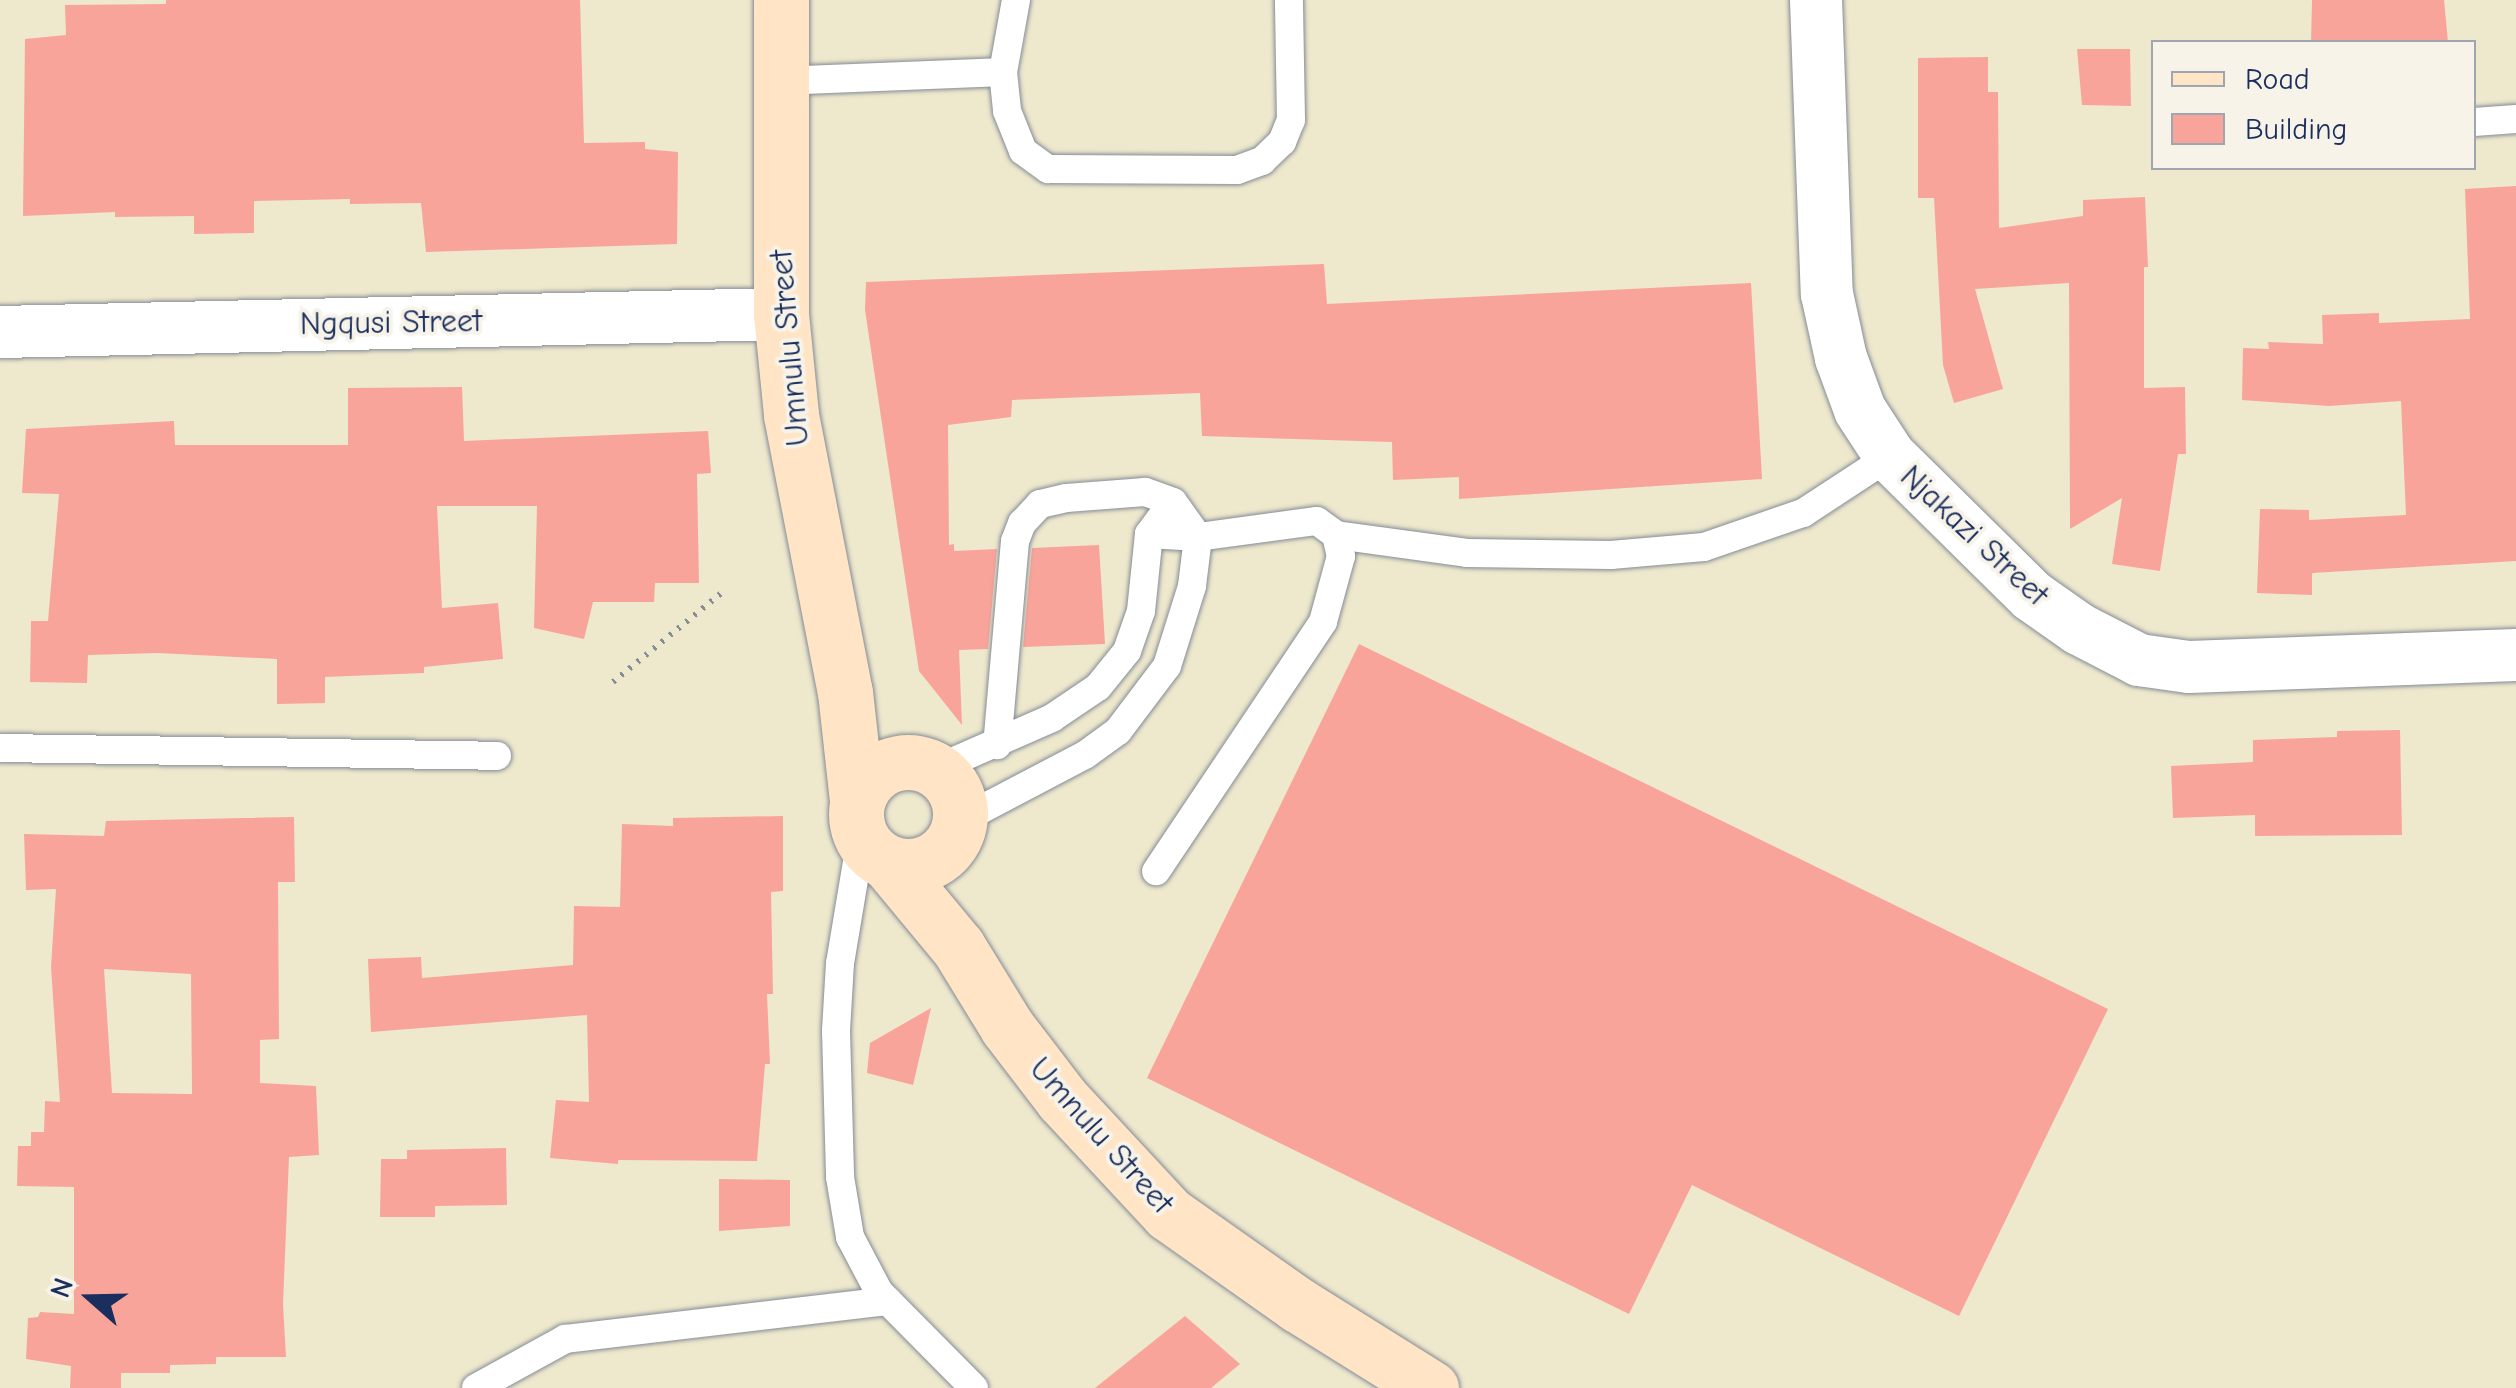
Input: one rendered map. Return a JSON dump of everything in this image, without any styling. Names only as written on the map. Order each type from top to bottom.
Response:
[{"type":"street","name":"Umnulu Street","points":[[781,0],[781,314],[790,414],[869,834],[958,947],[1006,1027],[1062,1100],[1168,1214],[1298,1306],[1431,1388]]},
{"type":"street","name":"Njakazi Street","points":[[1816,0],[1827,294],[1841,358],[1860,410],[1890,456],[2032,596],[2079,629],[2138,660],[2189,667],[2516,656]]},
{"type":"street","name":"Ngqusi Street","points":[[0,332],[781,314]]},
{"type":"street","name":"Umnulu Street","points":[[845,692],[918,766]]},
{"type":"street","points":[[918,766],[960,801],[952,837],[927,864],[908,868],[869,834],[881,769],[918,766]]},
{"type":"street","name":"Umnulu Street","points":[[952,837],[958,947]]},
{"type":"lane","points":[[1016,0],[1002,72],[1006,111],[1023,151],[1048,169],[1237,170],[1262,161],[1282,142],[1291,120],[1289,0]]},
{"type":"lane","points":[[780,81],[1002,72]]},
{"type":"lane","points":[[2476,122],[2516,119]]},
{"type":"lane","points":[[1149,534],[1198,537],[1317,521],[1336,536],[1468,553],[1610,554],[1704,547],[1803,514],[1890,456]]},
{"type":"lane","points":[[952,837],[1086,755],[1118,731],[1167,666],[1180,635],[1198,537],[1173,502],[1144,492],[1066,498],[1040,504],[1022,523],[1015,541],[997,745]]},
{"type":"lane","points":[[918,766],[997,745],[1052,718],[1098,687],[1127,651],[1141,611],[1149,534],[1173,502]]},
{"type":"lane","points":[[1156,872],[1322,622],[1341,556],[1336,536]]},
{"type":"lane","points":[[0,748],[496,756]]},
{"type":"lane","points":[[869,834],[840,963],[839,1160],[850,1237],[888,1301],[974,1388]]},
{"type":"lane","points":[[476,1388],[565,1340],[888,1301]]},
{"type":"path","points":[[613,682],[725,590]]},
{"type":"building","points":[[166,0],[580,0],[584,143],[645,142],[645,149],[678,152],[677,244],[426,252],[421,203],[350,204],[350,199],[254,201],[254,233],[194,234],[194,216],[115,217],[115,212],[23,216],[25,39],[66,35],[65,5],[166,4]]},
{"type":"building","points":[[2312,0],[2444,0],[2448,40],[2311,40]]},
{"type":"building","points":[[2077,49],[2130,49],[2131,106],[2082,105]]},
{"type":"building","points":[[1988,57],[1988,92],[1998,92],[1999,228],[2083,216],[2083,200],[2145,197],[2148,267],[2144,267],[2144,388],[2185,387],[2186,454],[2178,454],[2160,571],[2112,564],[2122,498],[2070,529],[2069,283],[1975,289],[2003,389],[1954,403],[1943,365],[1934,198],[1918,198],[1918,58]]},
{"type":"building","points":[[2516,186],[2516,561],[2312,573],[2312,595],[2257,593],[2260,509],[2309,510],[2309,520],[2406,515],[2401,401],[2329,406],[2242,400],[2243,348],[2269,349],[2268,342],[2323,344],[2322,315],[2379,313],[2379,323],[2470,319],[2465,189]]},
{"type":"building","points":[[1324,264],[1327,304],[1751,283],[1762,479],[1459,499],[1459,477],[1393,480],[1392,442],[1202,436],[1200,393],[1012,400],[1011,417],[948,425],[949,545],[954,544],[954,551],[997,549],[988,649],[959,650],[962,725],[919,671],[865,310],[866,282]]},
{"type":"building","points":[[462,387],[464,441],[708,431],[711,473],[697,474],[699,583],[655,583],[654,602],[593,602],[584,639],[534,628],[537,506],[437,506],[442,608],[498,603],[503,659],[424,667],[424,673],[325,677],[325,703],[277,704],[277,659],[158,653],[88,655],[87,683],[30,682],[31,621],[48,621],[59,494],[22,493],[26,429],[174,421],[175,445],[348,445],[348,388]]},
{"type":"building","points":[[1099,545],[1105,644],[1023,647],[1032,548]]},
{"type":"building","points":[[1359,644],[2108,1009],[1959,1316],[1692,1185],[1629,1314],[1147,1078]]},
{"type":"building","points":[[2400,730],[2402,835],[2255,836],[2255,815],[2173,818],[2171,766],[2253,762],[2253,740],[2337,737],[2337,731]]},
{"type":"building","points":[[783,816],[783,891],[771,892],[773,994],[767,994],[770,1064],[765,1064],[757,1161],[618,1160],[618,1164],[550,1158],[556,1100],[589,1102],[587,1015],[371,1032],[368,959],[421,957],[422,978],[573,965],[574,906],[620,907],[622,824],[673,826],[673,818]]},
{"type":"building","points":[[294,817],[295,882],[278,882],[279,1039],[260,1040],[260,1083],[316,1086],[319,1155],[289,1157],[283,1304],[286,1357],[216,1357],[216,1364],[170,1365],[170,1373],[121,1373],[121,1388],[70,1388],[71,1366],[26,1359],[28,1318],[38,1317],[40,1312],[74,1314],[74,1187],[17,1186],[18,1146],[31,1146],[31,1132],[44,1132],[45,1101],[60,1102],[51,967],[56,889],[26,890],[24,834],[104,836],[106,821]],"holes":[[[104,969],[191,974],[192,1094],[112,1093]]]},
{"type":"building","points":[[931,1008],[913,1085],[867,1073],[870,1043]]},
{"type":"building","points":[[506,1148],[507,1205],[435,1206],[435,1217],[380,1217],[381,1159],[407,1159],[407,1150]]},
{"type":"building","points":[[719,1179],[790,1180],[790,1226],[719,1231]]},
{"type":"building","points":[[1185,1316],[1240,1364],[1211,1388],[1095,1388]]}]
